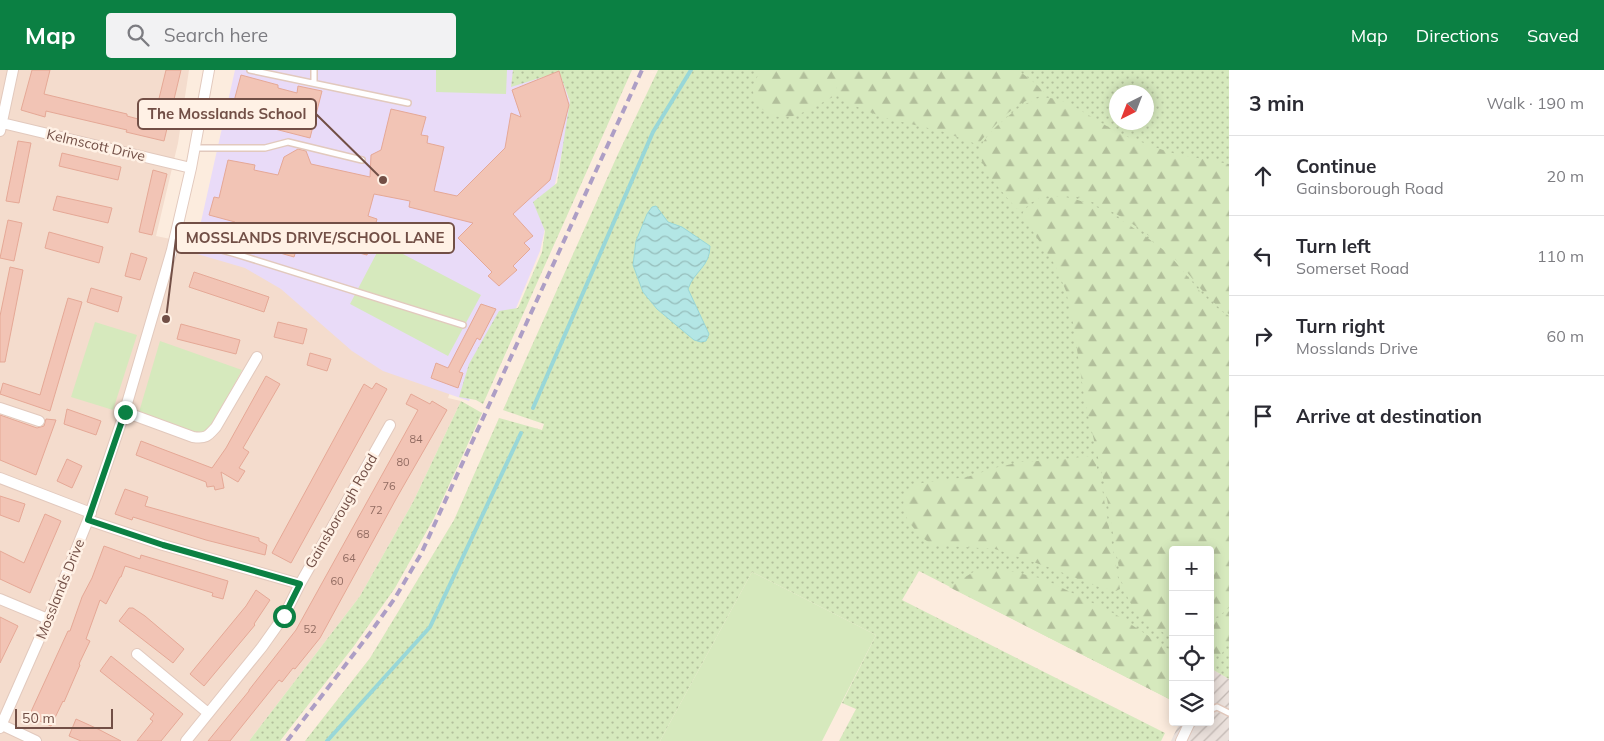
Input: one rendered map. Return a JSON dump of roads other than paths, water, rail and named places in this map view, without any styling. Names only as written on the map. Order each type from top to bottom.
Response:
[{"type":"street","points":[[1,127],[13,70]]},
{"type":"street","name":"Mosslands Drive","points":[[0,726],[48,619],[90,516],[125,412],[175,236],[191,168],[210,70]]},
{"type":"street","name":"Kelmscott Drive","points":[[1,127],[191,168]]},
{"type":"street","points":[[125,412],[202,439],[208,436],[216,427],[256,357]]},
{"type":"street","points":[[0,408],[40,420]]},
{"type":"street","name":"Gainsborough Road","points":[[186,741],[262,647],[284,616],[300,584],[390,425]]},
{"type":"street","points":[[0,478],[163,545],[300,584]]},
{"type":"street","points":[[0,599],[48,619]]},
{"type":"street","points":[[137,654],[208,713]]},
{"type":"street","points":[[0,726],[36,741]]},
{"type":"street","points":[[1181,741],[1188,726]]},
{"type":"lane","points":[[250,70],[408,103]]},
{"type":"lane","points":[[314,70],[314,83]]},
{"type":"lane","points":[[194,148],[265,148],[288,142],[362,160]]},
{"type":"lane","points":[[175,236],[463,325]]},
{"type":"lane","points":[[1214,708],[1216,707],[1229,713]]},
{"type":"water","points":[[656,206],[668,222],[682,227],[710,246],[705,264],[688,289],[709,334],[706,341],[694,340],[657,309],[643,292],[633,265],[636,241],[647,214],[652,207]]},
{"type":"waterway","points":[[533,408],[653,132],[691,70]]},
{"type":"waterway","points":[[327,741],[430,627],[521,433]]},
{"type":"railway","points":[[287,741],[370,633],[395,598],[421,554],[642,70]]},
{"type":"place","name":"The Mosslands School","points":[[383,180]]},
{"type":"place","name":"MOSSLANDS DRIVE/SCHOOL LANE","points":[[166,319]]}]
